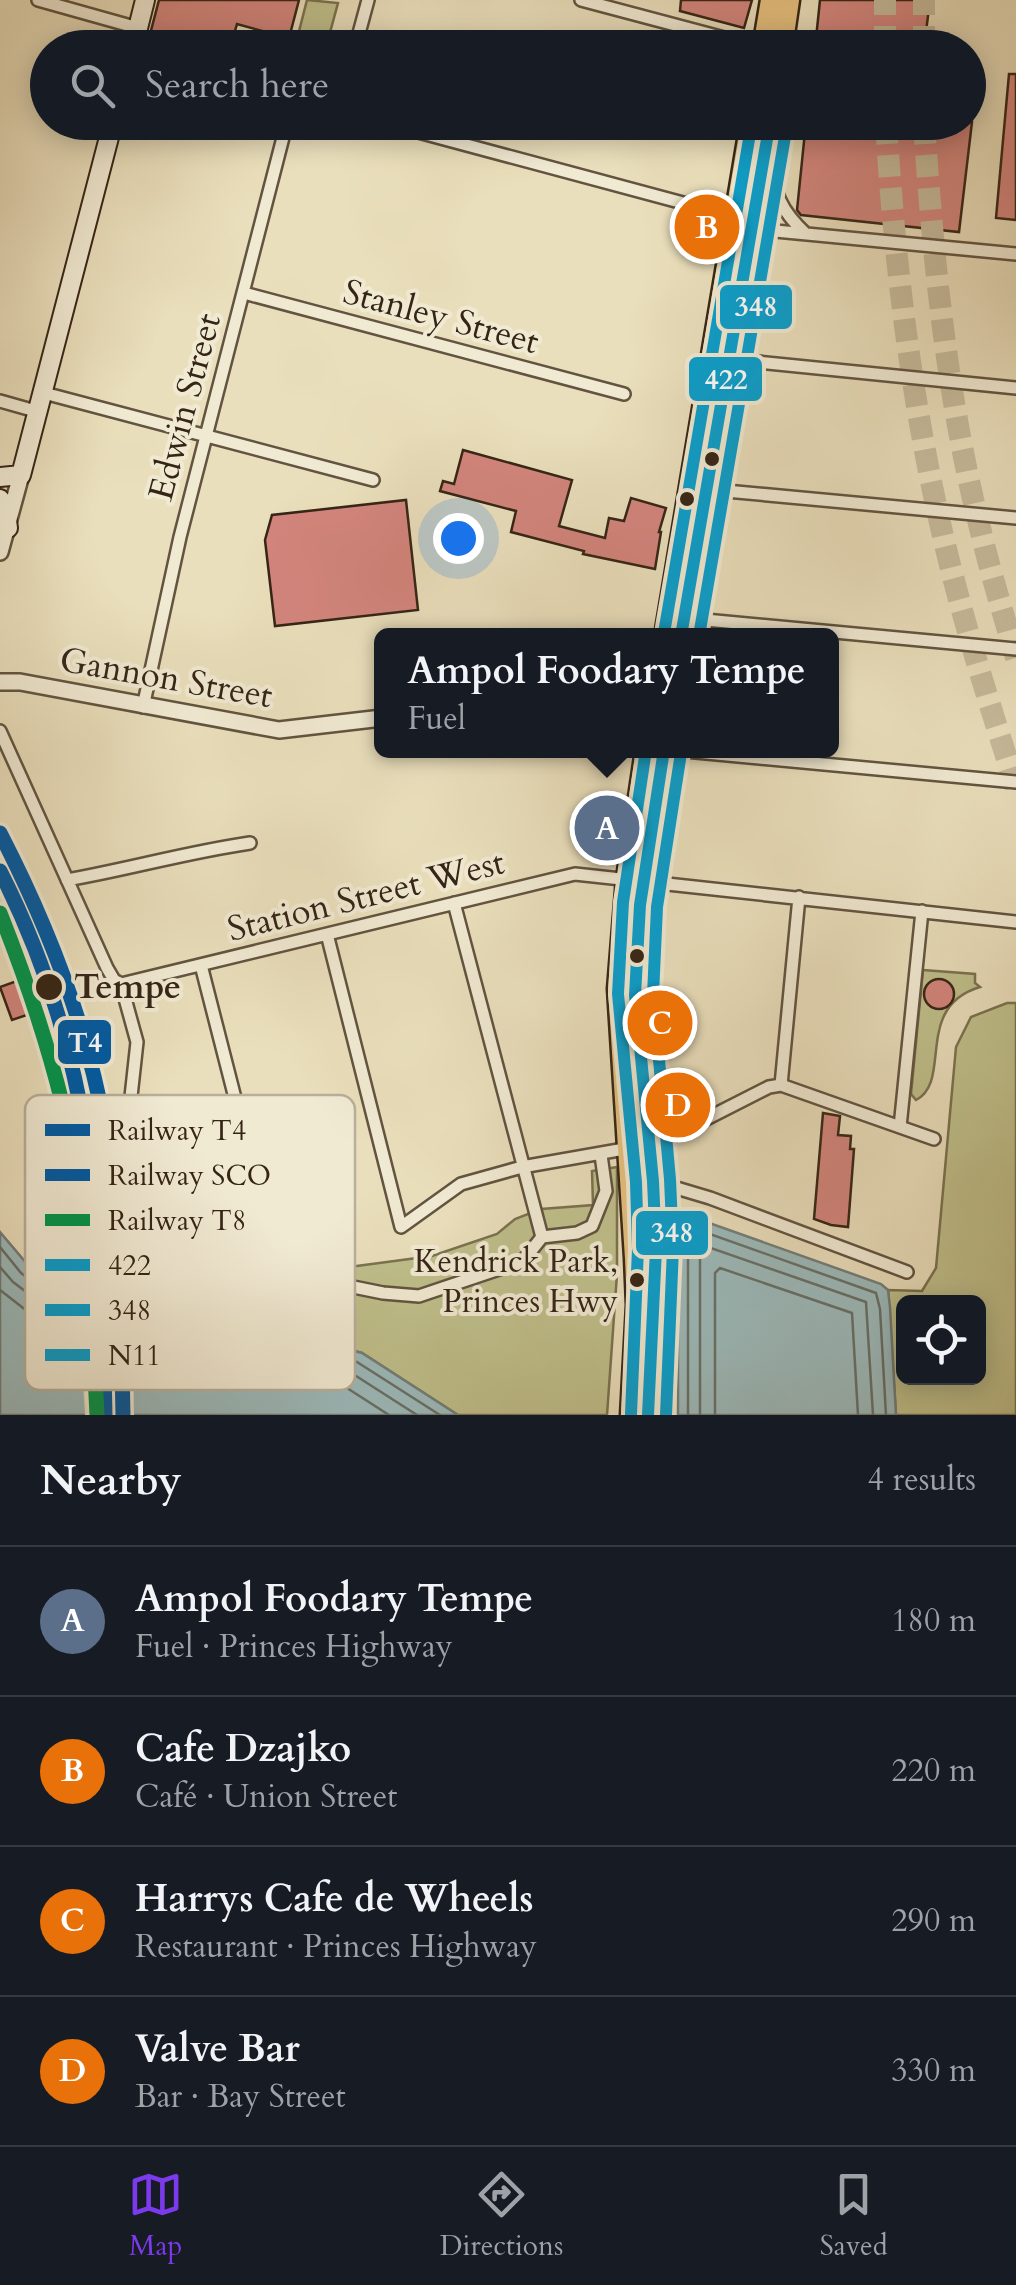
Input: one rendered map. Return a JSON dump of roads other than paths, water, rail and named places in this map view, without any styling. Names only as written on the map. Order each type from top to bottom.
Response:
[{"type":"highway","points":[[766,30],[771,0]]},
{"type":"highway","points":[[785,30],[789,0]]},
{"type":"highway","points":[[666,628],[692,458],[760,140]]},
{"type":"highway","points":[[683,626],[728,359],[745,222]]},
{"type":"highway","points":[[631,1415],[637,1305],[632,1176],[640,1148],[635,879],[645,758]]},
{"type":"highway","points":[[635,879],[662,758]]},
{"type":"highway","points":[[640,1148],[654,1181],[656,1249],[648,1415]]},
{"type":"main road","points":[[138,28],[145,0]]},
{"type":"main road","points":[[0,478],[22,476],[109,140]]},
{"type":"main road","points":[[0,499],[8,528]]},
{"type":"street","points":[[38,0],[138,28]]},
{"type":"street","points":[[360,30],[368,0]]},
{"type":"street","points":[[581,0],[695,30]]},
{"type":"street","name":"Edwin Street","points":[[143,707],[180,537],[282,140]]},
{"type":"street","points":[[447,140],[745,222],[806,234],[1016,254]]},
{"type":"street","points":[[766,140],[777,196],[786,215],[806,234]]},
{"type":"street","name":"Stanley Street","points":[[244,293],[624,394]]},
{"type":"street","points":[[728,359],[1016,388]]},
{"type":"street","points":[[44,393],[374,480]]},
{"type":"street","points":[[0,401],[38,412]]},
{"type":"street","points":[[0,552],[22,476]]},
{"type":"street","points":[[704,490],[1016,518]]},
{"type":"street","points":[[683,626],[712,628]]},
{"type":"street","points":[[839,637],[1016,649]]},
{"type":"street","name":"Gannon Street","points":[[0,682],[20,682],[278,730],[374,719]]},
{"type":"street","points":[[0,731],[107,968],[121,984],[137,1042],[131,1095]]},
{"type":"street","points":[[760,758],[1016,782]]},
{"type":"street","points":[[67,880],[144,866],[198,850],[250,843]]},
{"type":"street","name":"Station Street West","points":[[121,984],[575,874],[1016,922]]},
{"type":"street","points":[[781,1086],[799,897]]},
{"type":"street","points":[[454,903],[542,1237]]},
{"type":"street","points":[[900,1127],[922,912]]},
{"type":"street","points":[[328,934],[401,1228],[461,1184],[522,1167],[640,1148],[769,1087],[781,1086],[934,1139]]},
{"type":"street","points":[[201,965],[234,1095]]},
{"type":"street","points":[[355,1286],[411,1296],[430,1293],[523,1261],[542,1237],[592,1226],[606,1191],[601,1155]]},
{"type":"street","points":[[632,1176],[710,1198],[907,1272]]},
{"type":"water","points":[[685,1217],[881,1284],[888,1290],[896,1415],[678,1415],[678,1221]]},
{"type":"water","points":[[0,1232],[25,1261],[25,1390],[355,1390],[355,1351],[458,1415],[0,1415]]},
{"type":"tunnel","points":[[885,0],[885,30]]},
{"type":"tunnel","points":[[924,0],[924,30]]},
{"type":"tunnel","points":[[887,140],[905,324],[929,473],[965,623],[1016,787]]},
{"type":"tunnel","points":[[925,140],[950,380],[969,482],[1016,658]]},
{"type":"rail line","name":"T4","points":[[0,833],[65,979],[98,1095]]},
{"type":"rail line","name":"SCO","points":[[0,871],[55,1005],[78,1095]]},
{"type":"rail line","name":"T8","points":[[0,913],[25,979],[60,1095]]},
{"type":"rail line","name":"T8","points":[[96,1390],[97,1415]]},
{"type":"rail line","name":"SCO","points":[[104,1390],[105,1415]]},
{"type":"rail line","name":"T4","points":[[123,1390],[123,1415]]},
{"type":"place","name":"Cafe Dzajko","points":[[707,227]]},
{"type":"place","name":"Ampol Foodary Tempe","points":[[607,828]]},
{"type":"place","name":"Tempe","points":[[49,987]]},
{"type":"place","name":"Harrys Cafe de Wheels","points":[[660,1023]]},
{"type":"place","name":"Valve Bar","points":[[678,1105]]},
{"type":"place","name":"Kendrick Park, Princes Hwy","points":[[637,1280]]}]
